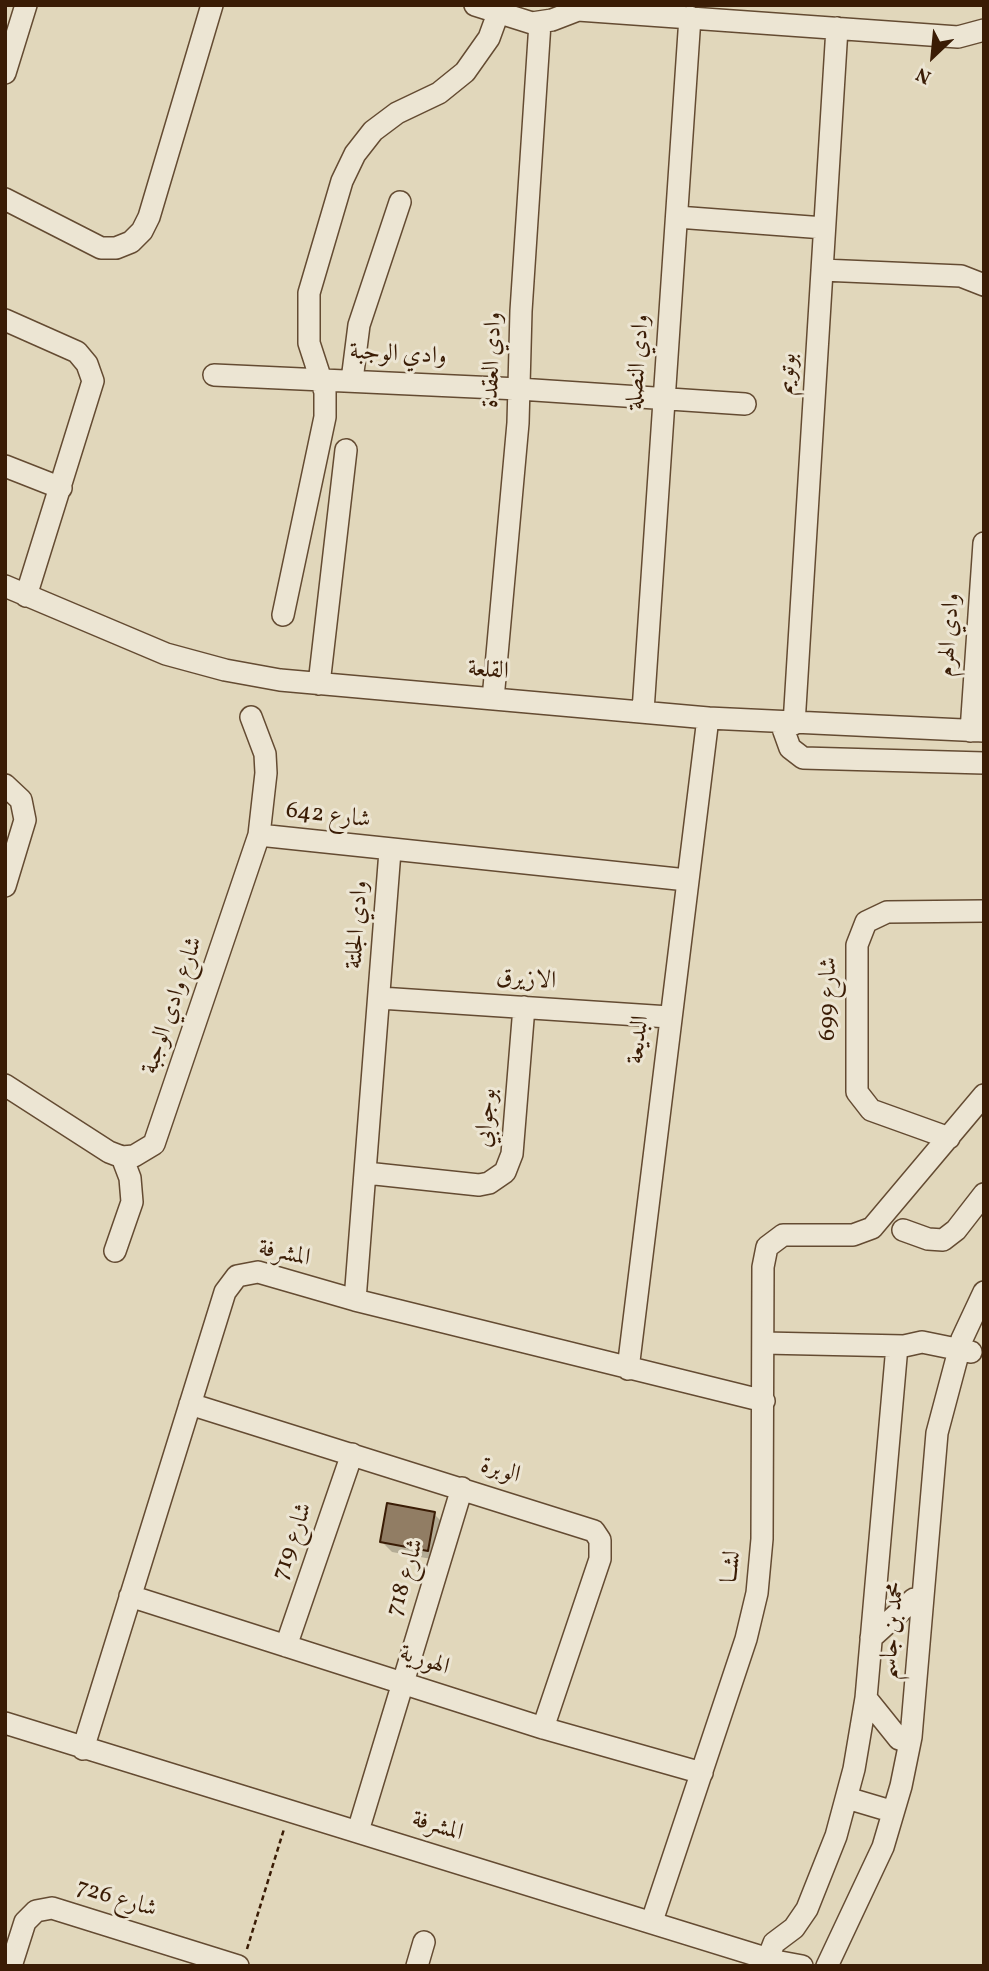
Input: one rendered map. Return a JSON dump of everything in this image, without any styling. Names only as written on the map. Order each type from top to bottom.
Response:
[{"type":"street","points":[[5,73],[26,5]]},
{"type":"street","points":[[5,199],[101,248],[116,248],[131,242],[142,231],[149,217],[212,5]]},
{"type":"street","points":[[475,5],[500,9],[540,23],[578,10],[614,9],[958,37],[984,30]]},
{"type":"street","points":[[283,615],[325,417],[325,392],[309,343],[309,293],[348,167],[363,142],[384,121],[439,93],[465,72],[485,44],[500,9]]},
{"type":"street","name":"وادي النصلة","points":[[643,711],[690,17]]},
{"type":"street","name":"وادي العقدة","points":[[493,699],[520,388],[521,311],[540,23]]},
{"type":"street","name":"بوتويم","points":[[787,723],[822,270],[837,28]]},
{"type":"street","points":[[352,380],[359,325],[400,202]]},
{"type":"street","points":[[677,217],[824,228]]},
{"type":"street","points":[[822,270],[961,276],[984,285]]},
{"type":"street","points":[[5,320],[76,352],[91,372],[92,390],[26,596]]},
{"type":"street","name":"وادي الوجبة","points":[[214,375],[520,388],[745,404]]},
{"type":"street","points":[[319,684],[346,450]]},
{"type":"street","points":[[5,466],[61,488]]},
{"type":"street","name":"وادي الهرم","points":[[977,731],[984,543]]},
{"type":"street","name":"القلعة","points":[[5,586],[166,654],[245,675],[319,684],[708,718],[977,731]]},
{"type":"street","name":"شارع وادي الوجبة","points":[[122,1157],[145,1152],[159,1134],[259,835],[266,773],[262,746],[251,717]]},
{"type":"street","name":"البديعة","points":[[628,1370],[669,1017],[708,718]]},
{"type":"street","points":[[787,723],[790,748],[803,758],[984,763]]},
{"type":"street","points":[[5,785],[22,800],[25,820],[5,886]]},
{"type":"street","name":"شارع 642","points":[[259,835],[390,851]]},
{"type":"street","name":"وادي الجلتة","points":[[355,1300],[390,851],[687,880]]},
{"type":"street","name":"شارع 699","points":[[949,1138],[871,1110],[857,1091],[857,945],[866,922],[887,912],[984,911]]},
{"type":"street","name":"الازيرق","points":[[380,998],[669,1017]]},
{"type":"street","name":"بوجوابي","points":[[366,1172],[479,1185],[489,1183],[505,1172],[512,1154],[524,1007]]},
{"type":"street","points":[[5,1085],[109,1152],[122,1157],[131,1178],[132,1202],[115,1251]]},
{"type":"street","points":[[963,1358],[922,1342],[901,1346],[764,1343],[764,1257],[774,1240],[795,1234],[853,1235],[872,1228],[984,1094]]},
{"type":"street","points":[[903,1230],[928,1239],[943,1240],[976,1220],[984,1194]]},
{"type":"street","name":"المشرفة","points":[[83,1749],[225,1292],[237,1276],[258,1272],[355,1300],[628,1370],[764,1401]]},
{"type":"street","name":"محمد بن جاسم","points":[[827,1966],[883,1847],[909,1750],[935,1451],[941,1413],[981,1305],[976,1285],[984,1272]]},
{"type":"street","name":"لشــا","points":[[652,1921],[746,1639],[757,1592],[762,1539],[764,1343]]},
{"type":"street","points":[[771,1963],[774,1944],[794,1928],[807,1909],[824,1872],[847,1798],[866,1698],[901,1346]]},
{"type":"street","name":"محمد بن جاسم","points":[[838,1966],[879,1881],[901,1817],[915,1758],[922,1712],[944,1455],[963,1358]]},
{"type":"street","name":"الوبرة","points":[[190,1404],[584,1526],[600,1540],[600,1559],[543,1728]]},
{"type":"street","points":[[843,1933],[844,1905],[867,1857],[884,1809],[899,1739],[914,1599],[926,1443],[941,1413]]},
{"type":"street","name":"شارع 719","points":[[286,1646],[352,1454]]},
{"type":"street","name":"شارع 718","points":[[358,1831],[462,1488]]},
{"type":"street","name":"الهورية","points":[[131,1596],[543,1728],[702,1773]]},
{"type":"street","points":[[871,1638],[914,1599]]},
{"type":"street","points":[[866,1698],[899,1739]]},
{"type":"street","name":"المشرفة","points":[[5,1723],[652,1921],[771,1963],[802,1966]]},
{"type":"street","points":[[847,1798],[884,1809]]},
{"type":"street","name":"شارع 726","points":[[11,1966],[25,1922],[36,1911],[52,1908],[242,1959]]},
{"type":"street","points":[[417,1966],[424,1942]]},
{"type":"path","points":[[242,1959],[290,1810]]},
{"type":"building","points":[[387,1503],[435,1512],[428,1551],[380,1542]]}]
